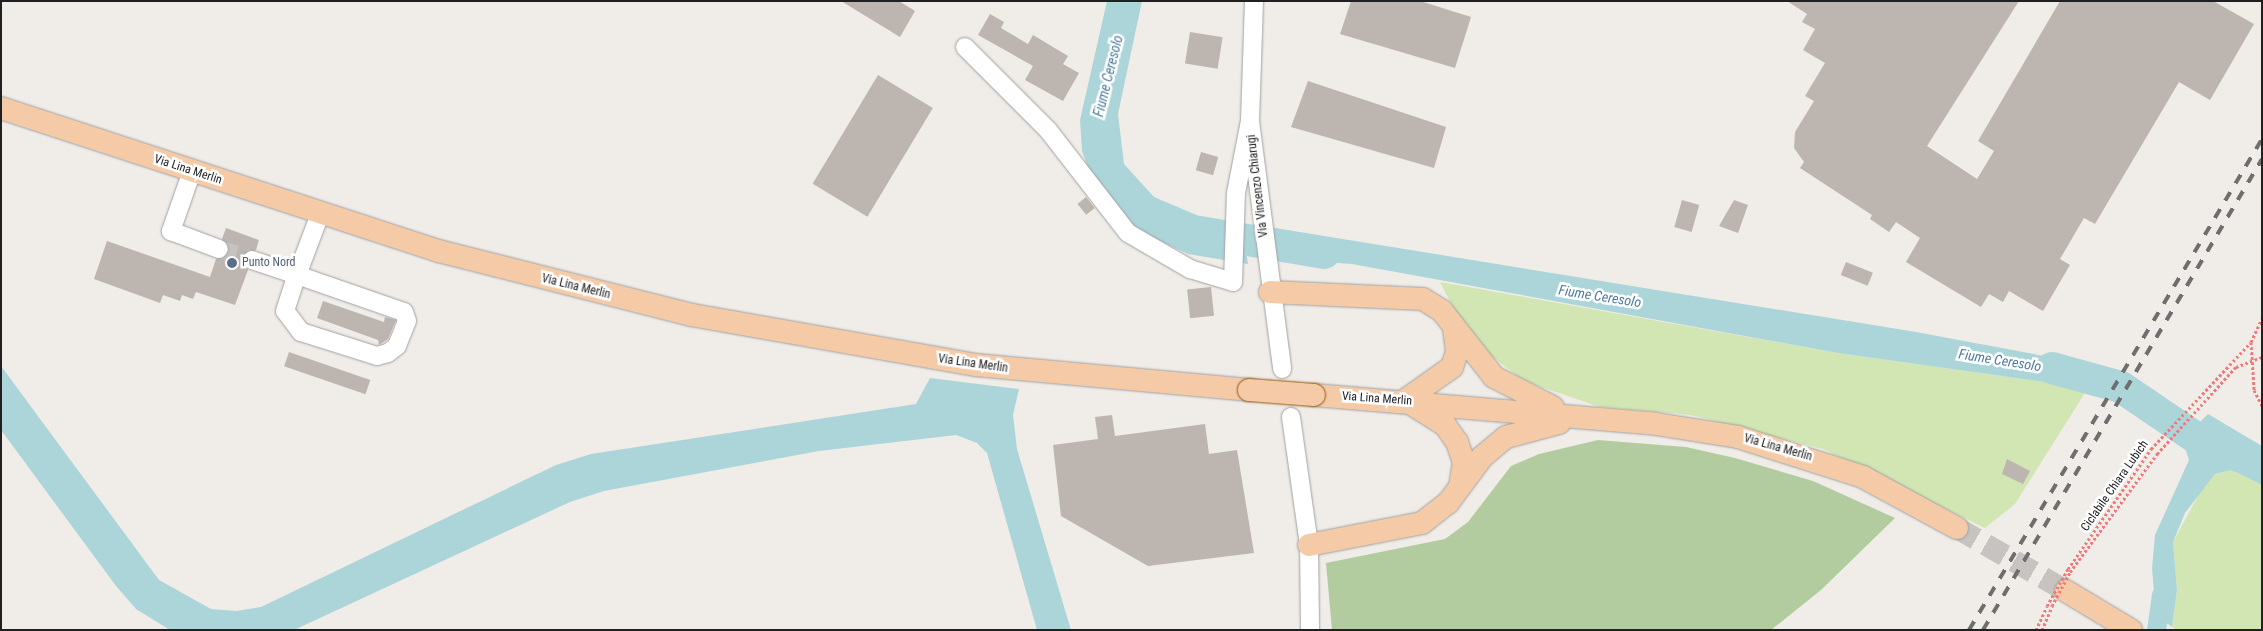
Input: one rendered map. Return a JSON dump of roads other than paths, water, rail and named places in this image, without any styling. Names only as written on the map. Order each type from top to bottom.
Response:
[{"type":"main road","name":"Via Lina Merlin","points":[[1,108],[320,214],[488,265],[767,330],[1043,374],[1404,400],[1700,429],[1824,461],[1957,528]]},
{"type":"main road","points":[[1270,292],[1423,299],[1442,311],[1494,377],[1518,394],[1595,418]]},
{"type":"main road","points":[[1454,326],[1457,352],[1452,367],[1404,400],[1445,425],[1457,442],[1464,462],[1460,486]]},
{"type":"main road","points":[[1309,545],[1422,522],[1448,503],[1482,457],[1506,437],[1529,428],[1595,418]]},
{"type":"main road","points":[[2060,589],[2131,630]]},
{"type":"street","name":"Via Vincenzo Chiarugi","points":[[1254,1],[1250,121],[1270,292],[1282,369]]},
{"type":"street","points":[[965,47],[1048,130],[1128,233],[1190,269],[1233,282],[1236,193],[1250,121]]},
{"type":"street","points":[[192,171],[171,231],[219,249]]},
{"type":"street","points":[[252,260],[297,275],[404,312],[407,321],[397,346],[376,356],[301,332],[285,311],[297,275],[320,214]]},
{"type":"street","points":[[1291,417],[1309,545],[1310,630]]},
{"type":"water","points":[[1107,1],[1142,1],[1118,114],[1124,164],[1154,197],[1206,219],[1242,223],[1248,264],[1188,254],[1132,228],[1092,179],[1082,151],[1080,120]]},
{"type":"water","points":[[1275,228],[1916,332],[2103,367],[2088,388],[1838,353],[1352,264],[1283,259]]},
{"type":"water","points":[[1,366],[159,580],[211,609],[236,611],[261,607],[556,465],[591,454],[916,404],[930,378],[1019,389],[1013,415],[1017,449],[1071,630],[1037,630],[987,453],[977,443],[956,435],[819,451],[604,491],[570,502],[294,630],[170,630],[136,609],[116,586],[1,430]]},
{"type":"water","points":[[2152,389],[2200,422],[2208,414],[2262,446],[2262,485],[2232,470],[2215,474],[2185,513],[2173,542],[2177,590],[2172,627],[2156,615],[2152,568],[2155,535],[2189,460],[2183,442],[2138,414]]},
{"type":"waterway","name":"Fiume Ceresolo","points":[[1200,232],[1324,253]]},
{"type":"waterway","name":"Fiume Ceresolo","points":[[2052,368],[2121,387],[2202,442],[2262,465]]},
{"type":"waterway","points":[[2156,630],[2161,594]]},
{"type":"tunnel","points":[[219,249],[252,260]]},
{"type":"tunnel","points":[[1957,528],[2066,591]]},
{"type":"railway","points":[[1969,630],[2262,139]]},
{"type":"railway","points":[[1983,630],[2262,159]]},
{"type":"place","name":"Punto Nord","points":[[232,263]]}]
